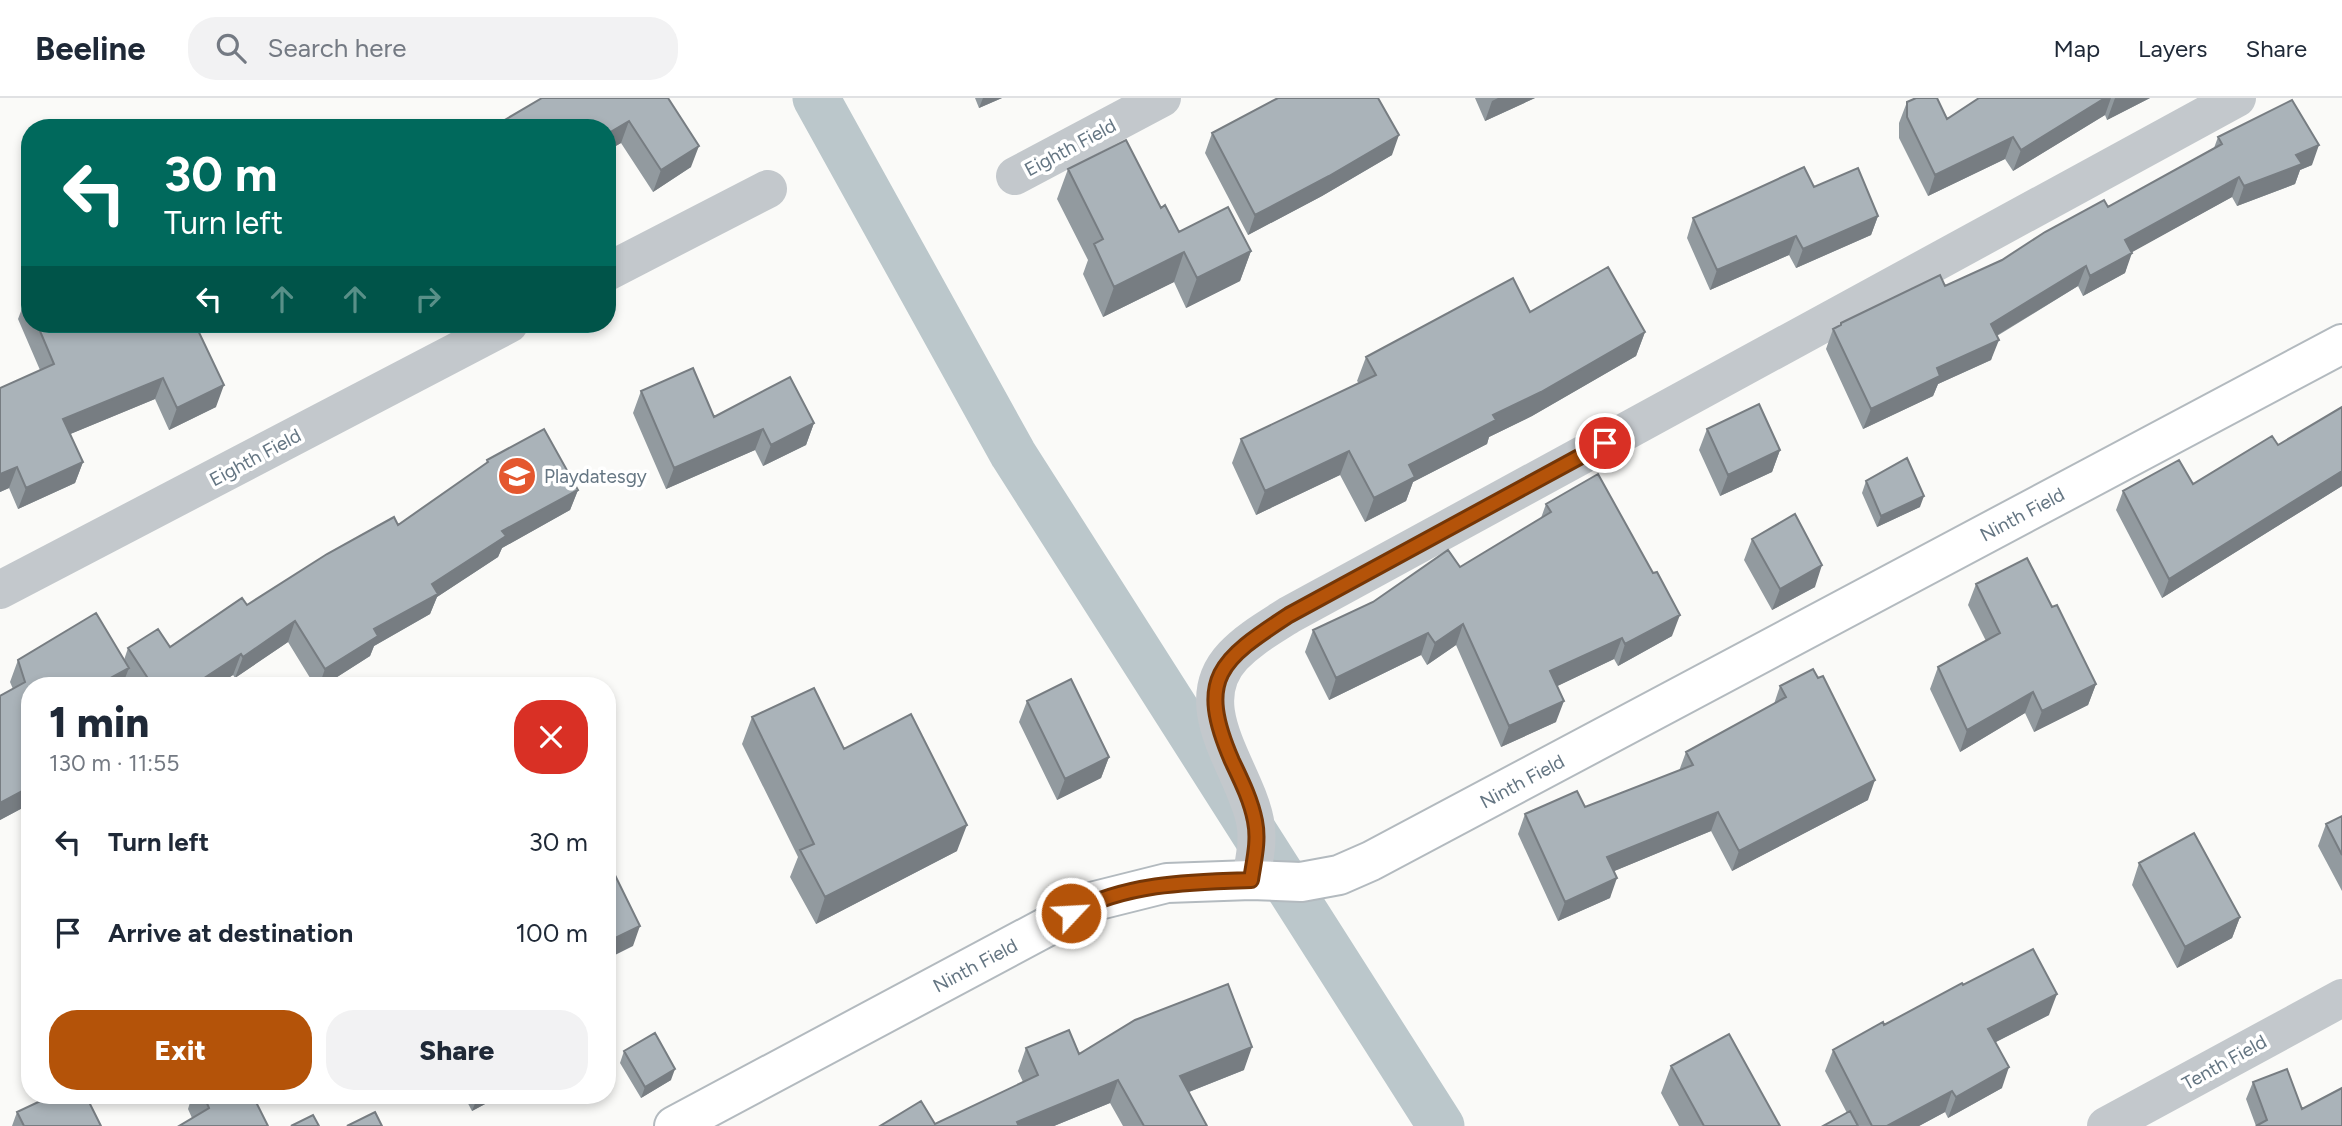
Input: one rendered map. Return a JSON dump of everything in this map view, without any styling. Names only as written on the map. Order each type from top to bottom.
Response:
[{"type":"street","name":"Eighth Field","points":[[1015,176],[1162,98]]},
{"type":"street","points":[[1251,880],[1257,847],[1255,822],[1247,795],[1220,733],[1214,695],[1220,676],[1231,658],[1249,641],[1301,608],[2237,98]]},
{"type":"street","points":[[616,267],[768,188]]},
{"type":"street","name":"Eighth Field","points":[[0,590],[492,333]]},
{"type":"street","name":"Ninth Field","points":[[674,1126],[1094,901],[1167,883],[1251,880],[1301,882],[1339,875],[1371,861],[2342,344]]},
{"type":"street","name":"Tenth Field","points":[[2106,1126],[2342,998]]},
{"type":"building","points":[[542,98],[668,98],[699,146],[661,170],[629,121],[616,129],[616,119],[506,119]]},
{"type":"building","points":[[1278,98],[1378,98],[1399,135],[1255,215],[1212,133]]},
{"type":"building","points":[[1916,98],[1937,98],[1947,119],[1979,98],[2105,98],[2021,150],[2013,137],[1935,175],[1907,117],[1907,102]]},
{"type":"building","points":[[2292,100],[2319,145],[2296,155],[2302,164],[2244,186],[2239,177],[2125,240],[2132,253],[2090,276],[2086,266],[1991,324],[1999,340],[1937,368],[1940,376],[1871,409],[1833,329],[1841,323],[1940,275],[1945,286],[2002,260],[2045,232],[2104,200],[2108,207],[2222,144],[2218,137]]},
{"type":"building","points":[[1126,140],[1161,208],[1165,205],[1179,232],[1228,207],[1251,251],[1197,278],[1184,252],[1114,287],[1094,244],[1103,239],[1068,169]]},
{"type":"building","points":[[1804,167],[1814,187],[1858,168],[1878,216],[1803,249],[1796,236],[1717,270],[1693,218]]},
{"type":"building","points":[[1608,267],[1645,332],[1541,392],[1493,415],[1496,420],[1409,465],[1415,477],[1374,498],[1349,451],[1265,491],[1241,439],[1376,375],[1366,357],[1513,278],[1530,312]]},
{"type":"building","points":[[41,333],[199,333],[224,385],[177,408],[163,378],[63,419],[83,462],[26,488],[17,467],[0,474],[0,388],[54,364]]},
{"type":"building","points":[[693,368],[714,417],[790,377],[814,423],[771,445],[763,429],[674,468],[641,391]]},
{"type":"building","points":[[1759,404],[1780,450],[1728,475],[1707,429]]},
{"type":"building","points":[[2342,407],[2342,471],[2169,579],[2123,491],[2179,460],[2193,484],[2272,436],[2278,445]]},
{"type":"building","points":[[544,429],[578,490],[502,531],[506,536],[432,584],[438,594],[374,629],[378,636],[325,669],[295,621],[243,657],[241,654],[206,677],[147,677],[128,648],[158,629],[170,647],[242,598],[247,605],[327,554],[394,517],[398,525],[488,462],[487,460]]},
{"type":"building","points":[[1907,458],[1924,496],[1881,516],[1866,481]]},
{"type":"building","points":[[1598,474],[1653,573],[1657,572],[1680,615],[1625,644],[1622,638],[1550,671],[1564,701],[1509,726],[1463,624],[1435,643],[1428,633],[1336,678],[1313,630],[1373,602],[1448,550],[1460,567],[1551,512],[1546,504]]},
{"type":"building","points":[[1795,514],[1822,565],[1780,589],[1752,539]]},
{"type":"building","points":[[2027,558],[2052,607],[2057,605],[2096,684],[2042,711],[2033,692],[1967,730],[1938,667],[2000,633],[1976,584]]},
{"type":"building","points":[[96,613],[129,668],[112,677],[23,677],[18,660]]},
{"type":"building","points":[[1813,669],[1818,678],[1823,676],[1875,780],[1739,851],[1718,812],[1607,857],[1617,878],[1565,902],[1525,814],[1577,791],[1585,807],[1693,765],[1686,752],[1786,697],[1780,686]]},
{"type":"building","points":[[1071,679],[1109,757],[1065,779],[1027,701]]},
{"type":"building","points":[[21,684],[21,792],[0,803],[0,696]]},
{"type":"building","points":[[814,688],[844,749],[911,714],[967,825],[825,897],[800,850],[814,844],[752,717]]},
{"type":"building","points":[[2342,816],[2342,855],[2326,824]]},
{"type":"building","points":[[2194,833],[2240,917],[2185,947],[2139,863]]},
{"type":"building","points":[[616,877],[640,926],[616,938]]},
{"type":"building","points":[[2033,949],[2057,994],[1988,1029],[2009,1067],[1956,1097],[1952,1091],[1887,1126],[1872,1126],[1833,1050],[1883,1022],[1884,1025]]},
{"type":"building","points":[[1228,984],[1252,1047],[1180,1076],[1207,1126],[1144,1126],[1118,1080],[1017,1122],[1019,1126],[880,1126],[921,1101],[935,1124],[1038,1075],[1026,1048],[1069,1030],[1079,1054],[1135,1020]]},
{"type":"building","points":[[655,1033],[675,1069],[645,1087],[624,1051]]},
{"type":"building","points":[[1729,1034],[1780,1126],[1704,1126],[1671,1066]]},
{"type":"building","points":[[2287,1069],[2302,1109],[2342,1088],[2342,1126],[2256,1126],[2267,1120],[2253,1082]]},
{"type":"building","points":[[34,1104],[90,1104],[101,1126],[24,1126],[17,1112]]},
{"type":"building","points":[[207,1104],[257,1104],[268,1126],[179,1126],[209,1108]]},
{"type":"building","points":[[1850,1111],[1858,1126],[1823,1126]]},
{"type":"building","points":[[375,1112],[382,1126],[347,1126]]},
{"type":"building","points":[[313,1115],[319,1126],[291,1126]]},
{"type":"waterway","points":[[816,98],[1013,454],[1441,1126]]},
{"type":"place","name":"Playdatesgy","points":[[517,476]]},
{"type":"route","points":[[1071,913],[1094,901],[1167,883],[1251,880],[1257,847],[1255,822],[1247,795],[1220,733],[1214,695],[1220,676],[1231,658],[1249,641],[1289,615],[1605,443]]}]
